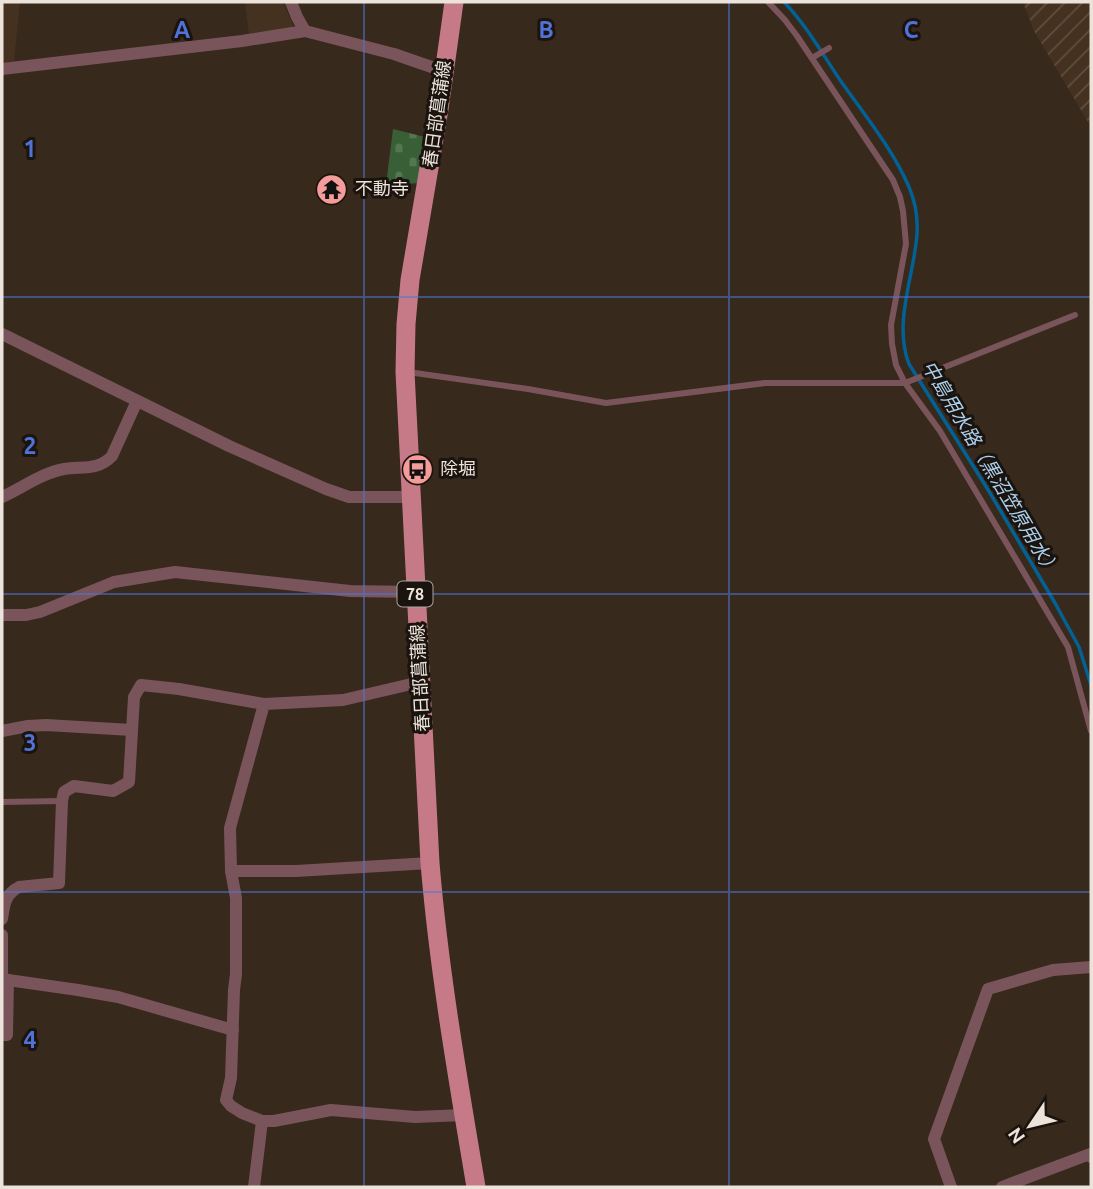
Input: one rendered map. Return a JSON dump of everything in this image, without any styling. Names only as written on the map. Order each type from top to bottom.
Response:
[{"type":"main road","name":"春日部菖蒲線","points":[[454,2],[410,280],[405,372],[429,863],[433,907],[476,1187]]},
{"type":"street","points":[[291,2],[305,32]]},
{"type":"street","points":[[2,69],[305,32],[394,54],[443,71]]},
{"type":"street","points":[[2,334],[229,446],[338,493],[349,497],[411,497]]},
{"type":"street","points":[[2,496],[48,474],[64,469],[94,468],[106,462],[137,401]]},
{"type":"street","points":[[2,615],[40,612],[114,582],[174,572],[350,591],[415,592]]},
{"type":"street","points":[[2,919],[7,896],[13,890],[59,883],[64,792],[74,786],[113,791],[129,782],[134,697],[141,685],[264,704],[343,700],[420,682]]},
{"type":"street","points":[[264,704],[230,828],[231,871],[236,898],[236,974],[231,1078],[226,1100],[242,1113],[262,1121],[331,1110],[415,1117],[464,1115]]},
{"type":"street","points":[[2,730],[46,725],[132,730]]},
{"type":"street","points":[[231,871],[296,871],[429,863]]},
{"type":"street","points":[[2,935],[7,1035],[2,1035]]},
{"type":"street","points":[[951,1187],[934,1139],[988,989],[1053,970],[1091,967]]},
{"type":"street","points":[[4,977],[118,997],[233,1030]]},
{"type":"street","points":[[254,1187],[262,1121]]},
{"type":"street","points":[[1002,1187],[1090,1154],[1091,1157]]},
{"type":"lane","points":[[768,2],[814,57],[893,180],[904,211],[906,244],[893,314],[895,358],[1068,647],[1091,731]]},
{"type":"lane","points":[[814,57],[828,48]]},
{"type":"lane","points":[[405,372],[606,403],[765,383],[907,382],[1075,315]]},
{"type":"lane","points":[[2,802],[62,801]]},
{"type":"shaded area","points":[[2,2],[20,2],[14,61],[2,63]]},
{"type":"shaded area","points":[[245,2],[283,2],[293,25],[291,29],[249,35]]},
{"type":"shaded area","points":[[1023,2],[1091,2],[1091,127],[1034,31]]},
{"type":"green space","points":[[393,129],[429,138],[421,183],[386,185]]},
{"type":"waterway","name":"中島用水路（黒沼笠原用水）","points":[[784,2],[807,30],[877,132],[909,187],[916,210],[917,228],[903,332],[909,364],[1055,603],[1079,647],[1091,685]]},
{"type":"place","name":"不動寺","points":[[332,189]]},
{"type":"place","name":"除堀","points":[[417,469]]}]
